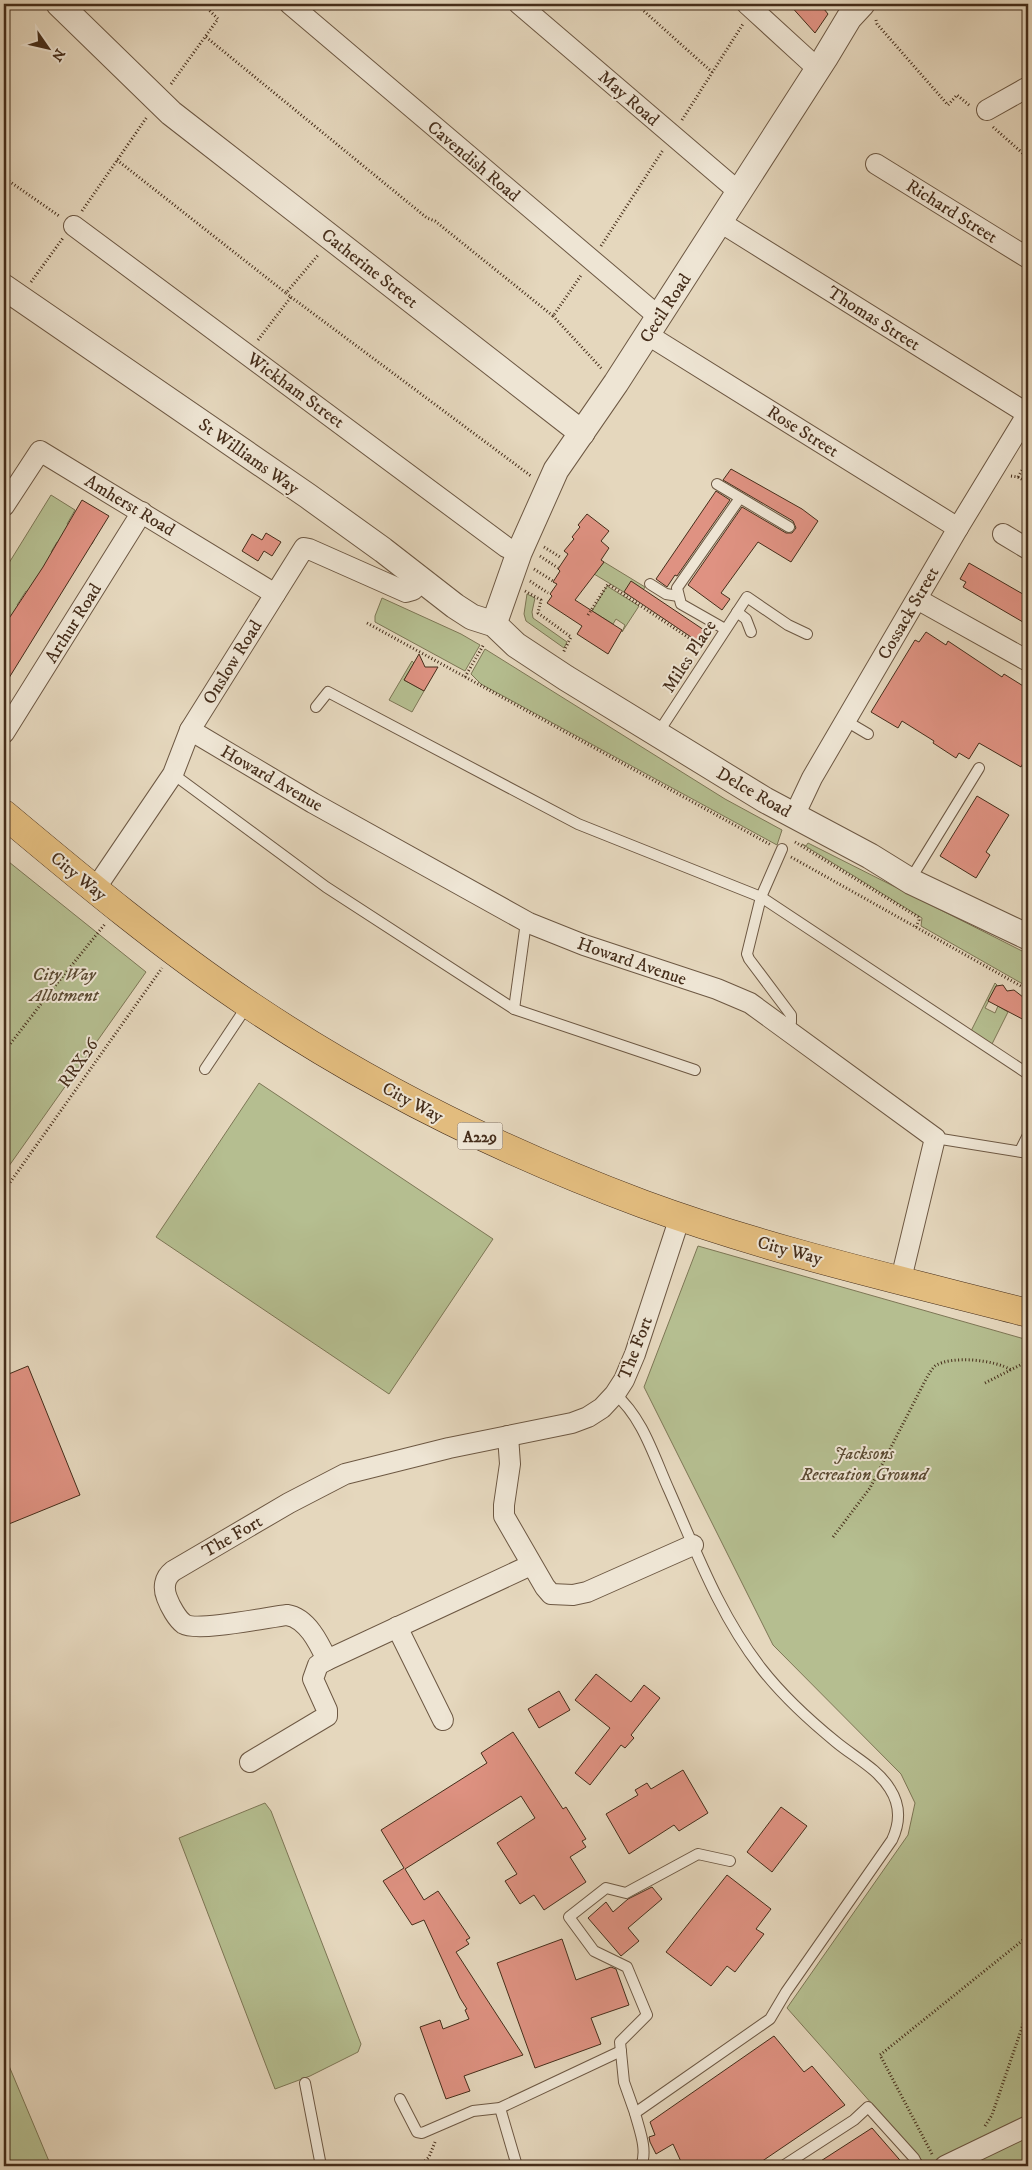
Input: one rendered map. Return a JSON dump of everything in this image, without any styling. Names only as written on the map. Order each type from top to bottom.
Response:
[{"type":"main road","name":"City Way","points":[[4,814],[119,909],[248,1005],[357,1072],[463,1128],[568,1175],[730,1234],[1028,1313]]},
{"type":"street","name":"Catherine Street","points":[[59,4],[158,101],[582,433]]},
{"type":"street","name":"Cavendish Road","points":[[290,4],[591,261],[653,326]]},
{"type":"street","name":"May Road","points":[[519,4],[739,192]]},
{"type":"street","points":[[750,6],[818,69]]},
{"type":"street","name":"Cecil Road","points":[[485,639],[531,557],[553,475],[616,384],[846,23],[868,10]]},
{"type":"street","points":[[984,115],[1028,87]]},
{"type":"street","name":"Richard Street","points":[[876,164],[1028,258]]},
{"type":"street","name":"Thomas Street","points":[[720,222],[1028,413]]},
{"type":"street","name":"Wickham Street","points":[[71,224],[507,548],[531,557]]},
{"type":"street","name":"St Williams Way","points":[[16,287],[308,496],[468,614],[485,639]]},
{"type":"street","name":"Rose Street","points":[[653,326],[958,528]]},
{"type":"street","name":"Cossack Street","points":[[794,827],[804,793],[958,528],[1028,413]]},
{"type":"street","name":"Amherst Road","points":[[4,506],[40,451],[275,594]]},
{"type":"street","name":"Arthur Road","points":[[4,733],[142,512]]},
{"type":"street","points":[[1003,534],[1028,549]]},
{"type":"street","name":"Onslow Road","points":[[95,889],[173,774],[190,730],[305,548],[406,592],[412,590],[422,580]]},
{"type":"street","points":[[917,599],[1028,661]]},
{"type":"street","name":"Delce Road","points":[[485,639],[505,636],[538,659],[730,780],[794,827],[882,862],[910,881],[1028,938]]},
{"type":"street","name":"Howard Avenue","points":[[190,730],[322,808],[526,922],[584,946],[739,997],[788,1028],[935,1138]]},
{"type":"street","points":[[901,1279],[935,1138]]},
{"type":"street","name":"The Fort","points":[[327,1660],[306,1625],[289,1615],[210,1626],[185,1624],[167,1597],[164,1585],[167,1577],[178,1567],[339,1476],[393,1461],[584,1419],[602,1408],[616,1394],[635,1354],[680,1217]]},
{"type":"street","points":[[508,1436],[511,1455],[504,1514],[549,1593],[556,1595],[578,1595],[693,1545]]},
{"type":"street","points":[[250,1762],[328,1716],[313,1679],[317,1666],[531,1564]]},
{"type":"street","points":[[397,1627],[443,1720]]},
{"type":"street","points":[[939,2162],[1028,2126]]},
{"type":"lane","points":[[717,484],[789,527]]},
{"type":"lane","points":[[726,629],[680,602],[678,587],[740,498]]},
{"type":"lane","points":[[650,584],[666,594],[678,596]]},
{"type":"lane","name":"Miles Place","points":[[658,733],[747,597],[784,622],[807,634]]},
{"type":"lane","points":[[737,612],[746,619],[751,632]]},
{"type":"lane","points":[[316,707],[328,692],[578,824],[761,897],[1028,1074]]},
{"type":"lane","points":[[846,721],[868,734]]},
{"type":"lane","points":[[910,881],[979,768]]},
{"type":"lane","points":[[173,774],[326,887],[514,1009],[695,1070]]},
{"type":"lane","points":[[782,850],[761,897],[747,955],[790,1014],[792,1021],[788,1028]]},
{"type":"lane","points":[[514,1009],[526,922]]},
{"type":"lane","points":[[205,1069],[248,1005]]},
{"type":"lane","points":[[935,1138],[1024,1152],[1028,1135]]},
{"type":"lane","points":[[616,1394],[639,1421],[719,1602],[750,1653],[786,1697],[836,1742],[878,1774],[890,1789],[896,1802],[898,1827],[892,1840],[786,1992],[770,2019],[635,2113]]},
{"type":"lane","points":[[642,2166],[644,2160],[642,2138],[624,2082],[620,2042],[647,2015],[627,1967],[594,1951],[569,1917],[606,1888],[626,1893],[698,1854],[730,1861]]},
{"type":"lane","points":[[400,2099],[418,2133],[422,2133],[474,2111],[500,2108],[621,2051]]},
{"type":"lane","points":[[305,2083],[321,2166]]},
{"type":"lane","points":[[500,2108],[517,2166]]},
{"type":"lane","points":[[783,2166],[854,2120],[868,2108],[914,2158],[918,2166]]},
{"type":"path","points":[[16,287],[71,224],[158,101],[206,38],[218,19],[203,4]]},
{"type":"path","points":[[636,4],[712,72]]},
{"type":"path","points":[[553,316],[672,136],[750,6]]},
{"type":"path","points":[[868,10],[877,24],[948,104],[957,95],[984,115],[1028,158]]},
{"type":"path","points":[[206,38],[427,218],[435,221],[553,316],[616,384]]},
{"type":"path","points":[[117,160],[286,294],[533,478]]},
{"type":"path","points":[[6,179],[71,224]]},
{"type":"path","points":[[286,294],[325,247]]},
{"type":"path","points":[[255,344],[291,297]]},
{"type":"path","points":[[1018,477],[1028,460]]},
{"type":"path","points":[[1006,475],[1018,477],[1028,482]]},
{"type":"path","points":[[531,557],[560,557]]},
{"type":"path","points":[[531,557],[558,568]]},
{"type":"path","points":[[524,597],[531,557]]},
{"type":"path","points":[[531,557],[553,581]]},
{"type":"path","points":[[528,580],[548,592]]},
{"type":"path","points":[[588,615],[608,584],[701,646]]},
{"type":"path","points":[[525,591],[541,600],[538,613],[571,636],[570,642],[563,653]]},
{"type":"path","points":[[367,623],[782,850],[1028,990]]},
{"type":"path","points":[[465,677],[485,639]]},
{"type":"path","points":[[557,652],[568,655]]},
{"type":"path","points":[[794,827],[793,841],[918,918],[916,927]]},
{"type":"path","points":[[4,1052],[54,986],[119,909]]},
{"type":"path","name":"RRX26","points":[[4,1191],[174,951]]},
{"type":"path","points":[[833,1537],[870,1488],[926,1379],[935,1367],[941,1363],[959,1360],[1003,1365],[1011,1370]]},
{"type":"path","points":[[985,1384],[1028,1361]]},
{"type":"path","points":[[939,2162],[880,2055],[1028,1936]]},
{"type":"path","points":[[992,2115],[1028,2010]]},
{"type":"path","points":[[420,2166],[429,2157],[439,2127]]},
{"type":"green space","points":[[51,495],[75,510],[67,524],[94,540],[92,544],[69,529],[64,546],[57,542],[51,552],[58,556],[28,592],[26,591],[17,605],[25,610],[16,625],[8,620],[4,626],[4,571]]},
{"type":"green space","points":[[604,562],[645,587],[637,600],[594,574]]},
{"type":"green space","points":[[607,586],[639,606],[622,632],[625,625],[616,619],[613,624],[592,611]]},
{"type":"green space","points":[[527,594],[535,598],[532,612],[533,618],[567,642],[564,648],[526,621],[524,614]]},
{"type":"green space","points":[[382,598],[461,634],[480,645],[465,671],[375,622],[375,616]]},
{"type":"green space","points":[[485,649],[725,799],[782,830],[777,845],[481,684],[471,674]]},
{"type":"green space","points":[[412,661],[414,663],[404,680],[424,691],[412,712],[389,700]]},
{"type":"green space","points":[[808,843],[1028,954],[1028,987],[921,926],[922,918],[802,844],[806,846]]},
{"type":"green space","name":"City Way Allotment","points":[[4,858],[146,972],[4,1173]]},
{"type":"green space","points":[[995,983],[997,985],[985,1008],[995,1013],[998,1006],[1008,1012],[992,1044],[971,1031]]},
{"type":"green space","points":[[259,1083],[493,1239],[389,1394],[156,1237]]},
{"type":"green space","name":"Jacksons Recreation Ground","points":[[698,1246],[1028,1340],[1028,2122],[927,2166],[787,2008],[908,1835],[915,1803],[901,1774],[773,1645],[644,1387]]},
{"type":"green space","points":[[265,1803],[271,1811],[361,2044],[358,2052],[310,2076],[275,2089],[179,1838]]},
{"type":"green space","points":[[4,2054],[51,2166],[4,2166]]},
{"type":"green space","points":[[1028,2134],[1028,2166],[965,2166]]},
{"type":"building","points":[[789,4],[820,4],[828,14],[815,33]]},
{"type":"building","points":[[731,469],[802,509],[818,521],[791,562],[758,542],[721,593],[730,599],[722,610],[688,585],[742,507],[786,533],[792,533],[796,528],[793,521],[723,480]]},
{"type":"building","points":[[716,491],[730,500],[677,576],[675,575],[667,587],[656,579]]},
{"type":"building","points":[[82,500],[109,516],[4,686],[4,626],[43,567]]},
{"type":"building","points":[[587,514],[609,531],[601,541],[609,548],[601,560],[604,562],[575,600],[622,630],[608,654],[577,634],[582,626],[547,603],[552,596],[550,594],[557,584],[553,582],[560,571],[558,569],[568,554],[564,551],[574,539],[572,537],[580,527],[578,525]]},
{"type":"building","points":[[266,533],[281,542],[272,556],[264,551],[258,561],[242,551],[252,534],[262,540]]},
{"type":"building","points":[[969,563],[1028,597],[1028,625],[963,587],[966,582],[960,579]]},
{"type":"building","points":[[631,581],[707,632],[700,643],[624,592]]},
{"type":"building","points":[[926,632],[946,645],[948,641],[1002,677],[1004,674],[1028,689],[1028,766],[1023,763],[1021,767],[979,743],[969,759],[959,753],[956,758],[933,743],[934,741],[902,721],[898,728],[871,712],[915,640],[919,642]]},
{"type":"building","points":[[419,654],[425,667],[438,667],[424,691],[404,680]]},
{"type":"building","points":[[977,796],[1009,815],[986,852],[990,855],[976,878],[940,856]]},
{"type":"building","points":[[1003,985],[1007,991],[1014,990],[1028,1001],[1028,1022],[988,1001],[996,986]]},
{"type":"building","points":[[28,1366],[80,1495],[4,1526],[4,1376]]},
{"type":"building","points":[[596,1674],[631,1702],[644,1685],[660,1698],[631,1735],[634,1738],[625,1748],[621,1745],[590,1785],[575,1773],[610,1728],[575,1700]]},
{"type":"building","points":[[559,1691],[570,1710],[539,1728],[528,1709]]},
{"type":"building","points":[[513,1732],[563,1809],[566,1807],[586,1839],[582,1841],[586,1847],[570,1857],[586,1882],[544,1910],[534,1895],[520,1904],[505,1881],[517,1874],[497,1843],[535,1818],[521,1796],[405,1869],[424,1900],[438,1891],[470,1938],[466,1940],[469,1944],[456,1952],[523,2055],[464,2076],[470,2091],[446,2099],[420,2027],[440,2020],[443,2029],[469,2019],[465,2010],[467,2009],[460,1998],[424,1920],[412,1925],[383,1881],[404,1868],[381,1830],[487,1763],[481,1753]]},
{"type":"building","points":[[683,1770],[708,1813],[679,1831],[674,1825],[629,1854],[606,1814],[638,1795],[635,1790],[647,1783],[651,1789]]},
{"type":"building","points":[[781,1807],[807,1826],[772,1872],[747,1852]]},
{"type":"building","points":[[727,1875],[771,1909],[756,1929],[764,1934],[735,1972],[727,1966],[711,1986],[666,1952]]},
{"type":"building","points":[[652,1887],[662,1899],[628,1928],[639,1941],[621,1956],[588,1918],[606,1902],[613,1912],[628,1899]]},
{"type":"building","points":[[562,1939],[576,1980],[611,1967],[616,1969],[629,2005],[591,2018],[601,2044],[535,2068],[497,1963]]},
{"type":"building","points":[[774,2036],[804,2072],[812,2066],[845,2105],[755,2166],[683,2166],[673,2144],[656,2154],[649,2137],[655,2135],[650,2122]]},
{"type":"building","points":[[872,2128],[905,2166],[813,2166]]}]
